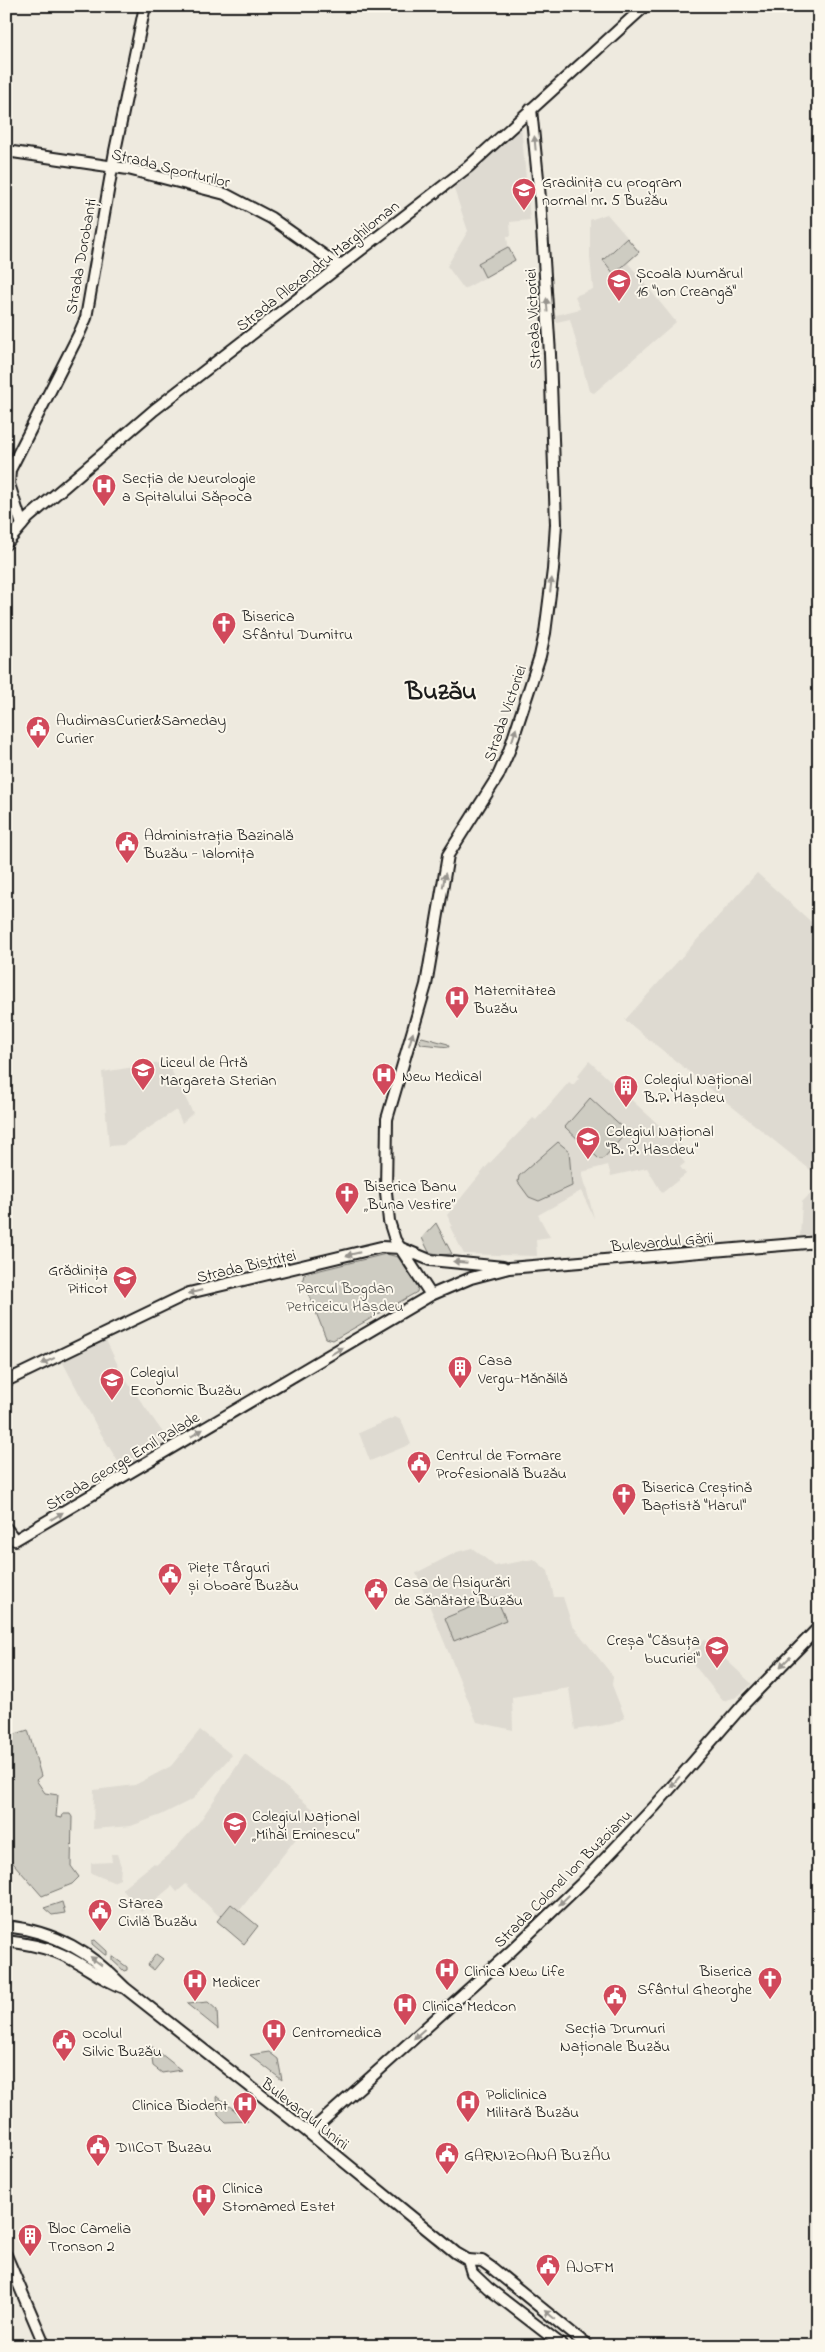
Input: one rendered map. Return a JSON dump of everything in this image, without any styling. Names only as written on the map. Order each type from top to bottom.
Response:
[{"type":"street","name":"Strada Dorobanți","points":[[22,525],[9,484],[10,470],[83,325],[112,166],[145,6]]},
{"type":"street","name":"Strada Alexandru Marghiloman","points":[[6,544],[22,525],[149,414],[468,166],[645,6]]},
{"type":"street","name":"Strada Victoriei","points":[[431,1295],[393,1237],[389,1221],[386,1192],[387,1119],[426,985],[448,855],[498,776],[509,750],[540,656],[547,615],[556,524],[550,354],[540,198],[531,109]]},
{"type":"street","name":"Strada Sporturilor","points":[[6,151],[112,166],[169,178],[225,194],[271,218],[339,266]]},
{"type":"street","name":"Bulevardul Gării","points":[[509,1268],[819,1242]]},
{"type":"street","name":"Strada Bistriței","points":[[6,1381],[189,1293],[382,1247],[401,1248],[430,1260],[509,1268]]},
{"type":"street","name":"Strada George Emil Palade","points":[[6,1528],[15,1540],[431,1295],[471,1278],[509,1268]]},
{"type":"street","name":"Strada Colonel Ion Buzoianu","points":[[309,2133],[510,1952],[583,1882],[655,1806],[742,1706],[819,1627]]},
{"type":"street","name":"Bulevardul Unirii","points":[[6,1926],[48,1933],[62,1939],[89,1956],[125,1988],[309,2133],[456,2253],[468,2260]]},
{"type":"street","points":[[24,1944],[48,1933]]},
{"type":"street","name":"Bulevardul Unirii","points":[[6,1941],[57,1952],[102,1979],[125,1988]]},
{"type":"street","points":[[6,2255],[45,2346]]},
{"type":"street","points":[[563,2346],[472,2273],[468,2260],[482,2261],[492,2268],[588,2346]]},
{"type":"shaded area","points":[[521,126],[530,220],[510,222],[511,236],[507,236],[508,245],[516,261],[464,289],[447,266],[468,231],[453,186]]},
{"type":"shaded area","name":"Școala Numărul 16 \"Ion Creangă\"","points":[[607,214],[640,252],[628,263],[676,322],[594,393],[589,391],[570,319],[552,323],[552,316],[580,309],[575,296],[593,289],[590,257],[590,220]]},
{"type":"shaded area","points":[[757,873],[819,929],[818,1176],[625,1020]]},
{"type":"shaded area","name":"Colegiul Național \"B. P. Hasdeu\"","points":[[589,1061],[684,1148],[678,1154],[685,1163],[680,1167],[686,1174],[662,1193],[647,1168],[611,1176],[608,1165],[582,1172],[594,1218],[581,1191],[538,1215],[550,1237],[536,1239],[537,1256],[464,1254],[450,1227],[452,1225],[447,1215],[487,1166],[533,1118],[536,1120],[569,1082],[573,1085],[579,1078],[577,1076]]},
{"type":"shaded area","name":"Liceul de Artă Margareta Sterian","points":[[167,1062],[193,1113],[182,1123],[176,1110],[123,1145],[109,1146],[102,1072]]},
{"type":"shaded area","points":[[815,1189],[819,1193],[819,1234],[800,1236],[802,1202]]},
{"type":"shaded area","name":"Colegiul Economic Buzău","points":[[105,1338],[123,1376],[171,1444],[123,1470],[97,1427],[61,1359]]},
{"type":"shaded area","points":[[395,1417],[401,1420],[411,1444],[370,1461],[359,1433]]},
{"type":"shaded area","points":[[472,1548],[495,1566],[534,1559],[548,1571],[554,1597],[563,1597],[572,1625],[613,1676],[612,1685],[625,1718],[612,1724],[575,1730],[569,1688],[512,1697],[513,1730],[477,1722],[416,1573],[457,1552]]},
{"type":"shaded area","name":"Creșa \"Căsuța bucuriei\"","points":[[705,1640],[752,1684],[737,1697],[723,1701],[686,1655]]},
{"type":"shaded area","points":[[200,1730],[232,1755],[193,1799],[161,1815],[131,1826],[93,1829],[94,1790],[135,1785],[171,1766]]},
{"type":"shaded area","name":"Colegiul Național „Mihai Eminescu”","points":[[245,1754],[329,1822],[314,1840],[308,1836],[304,1840],[298,1836],[240,1910],[258,1926],[244,1944],[217,1921],[220,1917],[186,1884],[177,1892],[172,1886],[141,1912],[122,1889],[154,1863],[156,1865],[174,1850],[200,1821]]},
{"type":"shaded area","points":[[111,1854],[117,1854],[121,1866],[120,1879],[113,1882],[91,1873],[91,1863],[112,1862]]},
{"type":"green space","points":[[627,238],[639,252],[614,274],[603,260]]},
{"type":"green space","points":[[508,247],[515,260],[485,277],[478,263]]},
{"type":"green space","points":[[422,1037],[448,1044],[449,1047],[421,1044],[419,1040]]},
{"type":"green space","points":[[590,1098],[627,1132],[603,1159],[599,1159],[565,1127]]},
{"type":"green space","points":[[558,1142],[569,1151],[572,1186],[539,1201],[529,1197],[518,1182],[519,1176]]},
{"type":"green space","points":[[436,1223],[452,1254],[441,1255],[429,1252],[422,1238]]},
{"type":"green space","name":"Parcul Bogdan Petriceicu Hașdeu","points":[[386,1254],[398,1257],[418,1287],[417,1292],[333,1340],[326,1338],[303,1279],[304,1274]]},
{"type":"green space","points":[[496,1597],[506,1620],[454,1641],[445,1618]]},
{"type":"green space","points":[[28,1730],[41,1776],[36,1780],[45,1793],[58,1795],[56,1817],[62,1818],[63,1814],[70,1814],[72,1817],[71,1866],[79,1877],[72,1884],[42,1896],[6,1855],[6,1737]]},
{"type":"green space","points":[[62,1902],[65,1913],[52,1915],[44,1908]]},
{"type":"green space","points":[[231,1904],[258,1926],[244,1944],[217,1921]]},
{"type":"green space","points":[[95,1940],[107,1951],[107,1955],[92,1944],[92,1941]]},
{"type":"green space","points":[[156,1954],[163,1959],[154,1970],[148,1965]]},
{"type":"green space","points":[[112,1956],[127,1967],[127,1970],[124,1971],[112,1960]]},
{"type":"green space","points":[[208,2002],[217,2010],[218,2029],[187,2004]]},
{"type":"green space","points":[[150,2045],[181,2070],[162,2073],[153,2066]]},
{"type":"green space","points":[[269,2052],[278,2059],[282,2080],[250,2055]]},
{"type":"green space","points":[[217,2096],[248,2121],[226,2122],[218,2114]]},
{"type":"place","name":"Gradinița cu program normal nr. 5 Buzău","points":[[524,211]]},
{"type":"place","name":"Școala Numărul 16 \"Ion Creangă\"","points":[[619,302]]},
{"type":"place","name":"Secția de Neurologie a Spitalului Săpoca","points":[[104,507]]},
{"type":"place","name":"Biserica Sfântul Dumitru","points":[[224,645]]},
{"type":"place","name":"AudimasCurier&Sameday Curier","points":[[38,749]]},
{"type":"place","name":"Administrația Bazinală Buzău - Ialomița","points":[[127,864]]},
{"type":"place","name":"Maternitatea Buzău","points":[[457,1019]]},
{"type":"place","name":"Liceul de Artă Margareta Sterian","points":[[143,1091]]},
{"type":"place","name":"New Medical","points":[[384,1096]]},
{"type":"place","name":"Colegiul Național B.P. Hașdeu","points":[[626,1108]]},
{"type":"place","name":"Colegiul Național \"B. P. Hasdeu\"","points":[[588,1160]]},
{"type":"place","name":"Biserica Banu „Buna Vestire”","points":[[347,1215]]},
{"type":"place","name":"Grădinița Piticot","points":[[125,1299]]},
{"type":"place","name":"Casa Vergu-Mănăilă","points":[[460,1389]]},
{"type":"place","name":"Colegiul Economic Buzău","points":[[112,1401]]},
{"type":"place","name":"Centrul de Formare Profesională Buzău","points":[[419,1484]]},
{"type":"place","name":"Biserica Creștină Baptistă \"Harul\"","points":[[624,1516]]},
{"type":"place","name":"Piețe Târguri și Oboare Buzău","points":[[170,1596]]},
{"type":"place","name":"Casa de Asigurări de Sănătate Buzău","points":[[376,1611]]},
{"type":"place","name":"Creșa \"Căsuța bucuriei\"","points":[[717,1669]]},
{"type":"place","name":"Colegiul Național „Mihai Eminescu”","points":[[235,1845]]},
{"type":"place","name":"Starea Civilă Buzău","points":[[100,1932]]},
{"type":"place","name":"Clinica New Life","points":[[447,1991]]},
{"type":"place","name":"Biserica Sfântul Gheorghe","points":[[770,2000]]},
{"type":"place","name":"Medicer","points":[[195,2002]]},
{"type":"place","name":"Secția Drumuri Naționale Buzău","points":[[615,2017]]},
{"type":"place","name":"Clinica Medcon","points":[[405,2026]]},
{"type":"place","name":"Centromedica","points":[[274,2052]]},
{"type":"place","name":"Ocolul Silvic Buzău","points":[[64,2062]]},
{"type":"place","name":"Policlinica Militară Buzău","points":[[468,2123]]},
{"type":"place","name":"Clinica Biodent","points":[[245,2125]]},
{"type":"place","name":"DIICOT Buzau","points":[[98,2167]]},
{"type":"place","name":"GARNIZOANA BUZĂU","points":[[447,2175]]},
{"type":"place","name":"Clinica Stomamed Estet","points":[[204,2217]]},
{"type":"place","name":"Bloc Camelia Tronson 2","points":[[30,2257]]},
{"type":"place","name":"AJOFM","points":[[548,2287]]},
{"type":"district","name":"Buzău","points":[[441,690]]}]
